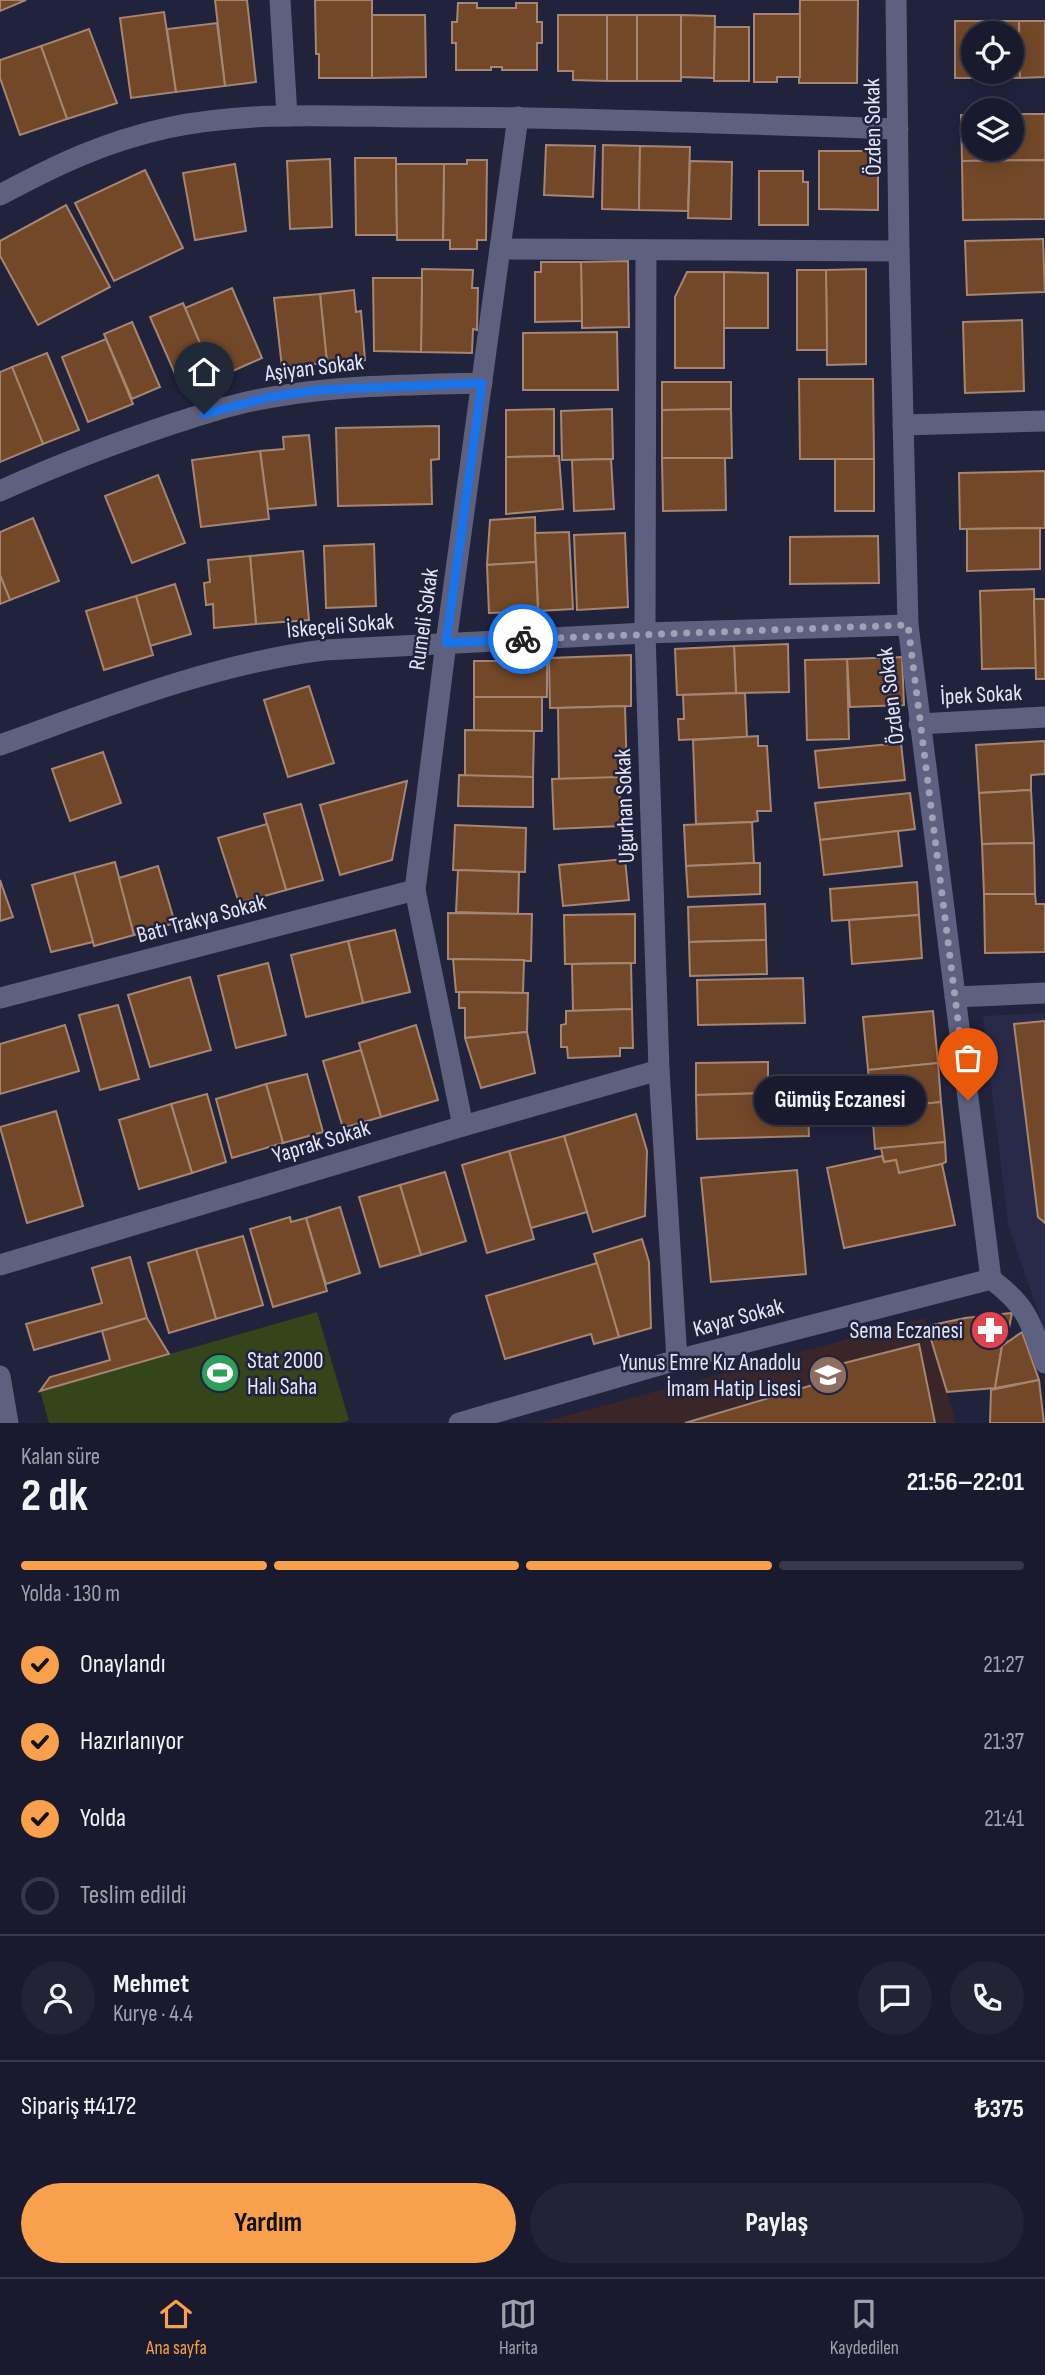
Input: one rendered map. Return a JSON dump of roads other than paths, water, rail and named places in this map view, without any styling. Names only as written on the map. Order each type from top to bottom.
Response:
[{"type":"street","points":[[280,0],[287,116]]},
{"type":"street","name":"Özden Sokak","points":[[896,0],[908,625],[991,1279]]},
{"type":"street","points":[[0,195],[60,163],[121,141],[168,128],[224,120],[287,116],[518,117],[898,129]]},
{"type":"street","name":"Rumeli Sokak","points":[[463,1126],[415,890],[518,117]]},
{"type":"street","points":[[500,249],[899,251]]},
{"type":"street","name":"Uğurhan Sokak","points":[[646,250],[645,633],[659,1070],[677,1360]]},
{"type":"street","name":"Aşiyan Sokak","points":[[0,491],[64,462],[142,434],[270,397],[365,387],[482,383]]},
{"type":"street","points":[[903,425],[1045,421]]},
{"type":"street","name":"İskeçeli Sokak","points":[[0,745],[149,691],[242,665],[324,650],[645,633],[908,625]]},
{"type":"street","name":"İpek Sokak","points":[[919,723],[1045,717]]},
{"type":"street","name":"Batı Trakya Sokak","points":[[0,998],[415,890]]},
{"type":"street","points":[[955,997],[1045,993]]},
{"type":"street","name":"Yaprak Sokak","points":[[0,1265],[659,1070]]},
{"type":"street","points":[[991,1279],[1010,1293],[1027,1313],[1045,1363]]},
{"type":"street","name":"Kayar Sokak","points":[[459,1423],[498,1417],[677,1360],[991,1279]]},
{"type":"street","points":[[0,1376],[8,1423]]},
{"type":"place","name":"Gümüş Eczanesi","points":[[968,1100]]},
{"type":"place","name":"Sema Eczanesi","points":[[990,1330]]},
{"type":"place","name":"Stat 2000 Halı Saha","points":[[220,1373]]},
{"type":"place","name":"Yunus Emre Kız Anadolu İmam Hatip Lisesi","points":[[828,1375]]}]
